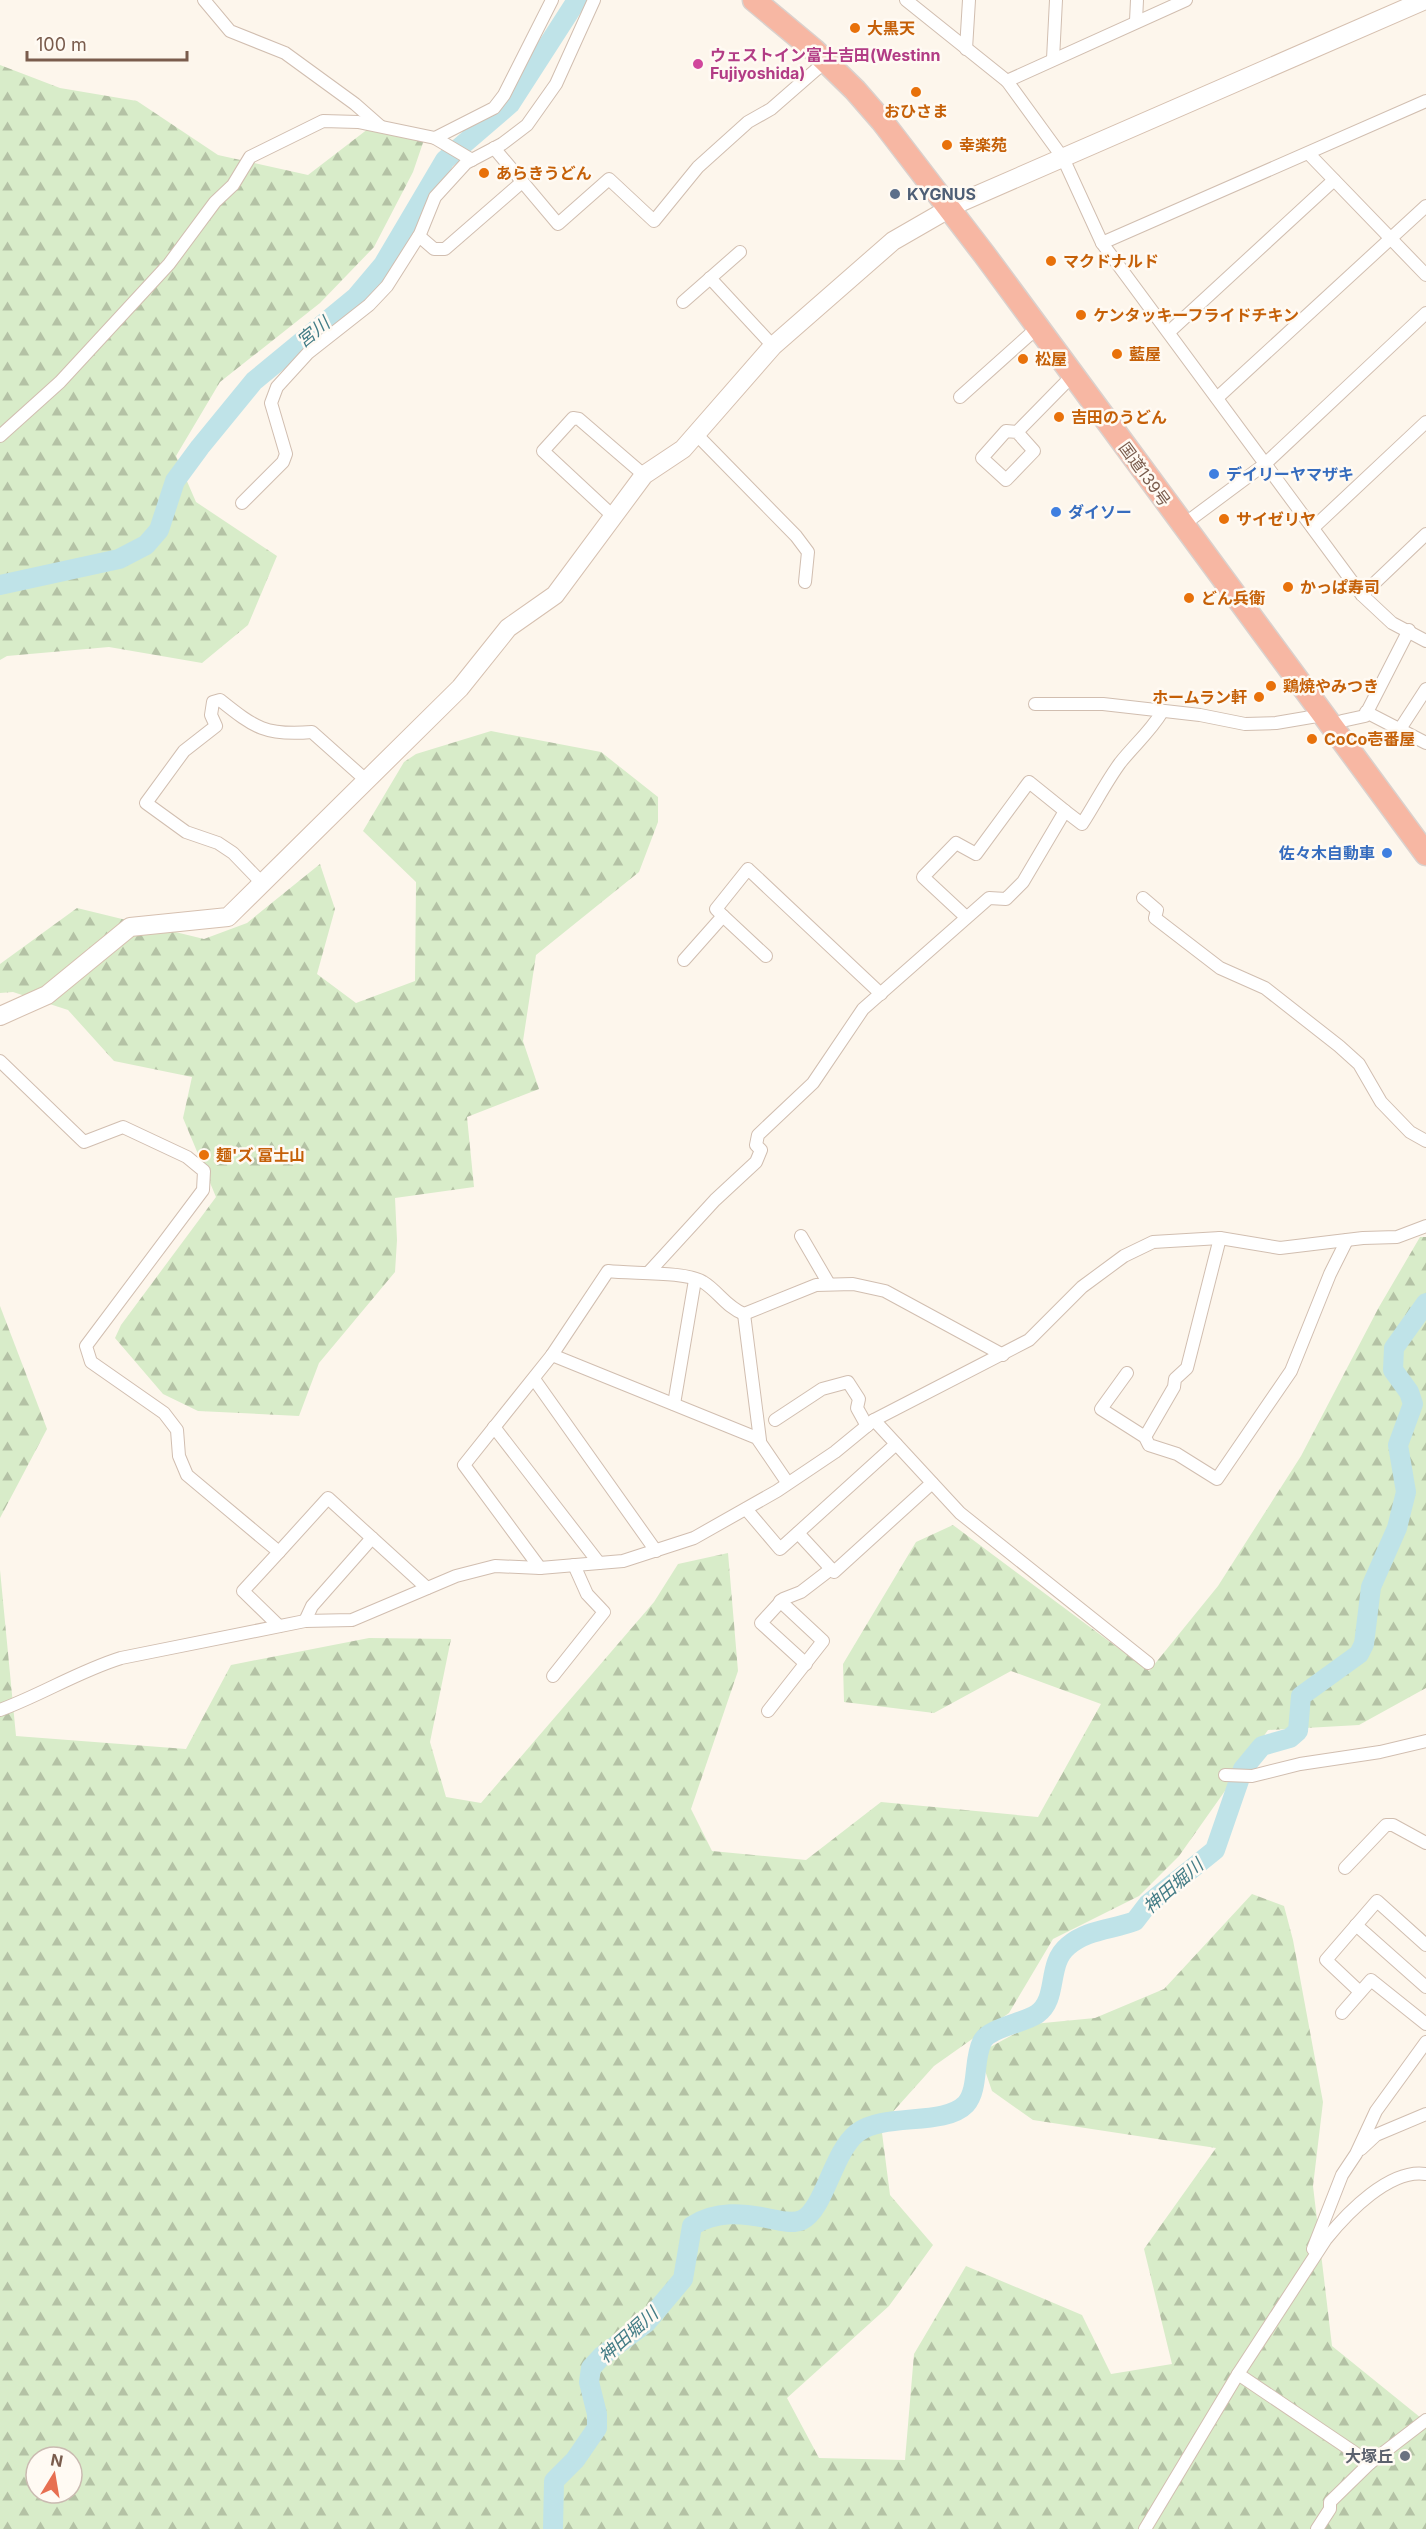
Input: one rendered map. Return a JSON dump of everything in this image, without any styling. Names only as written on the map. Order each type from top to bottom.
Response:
[{"type":"highway","name":"国道139号","points":[[754,0],[826,61],[855,90],[955,207],[1072,376],[1187,521]]},
{"type":"highway","name":"国道139号","points":[[771,0],[844,62],[889,114],[955,207],[1333,718],[1426,836]]},
{"type":"highway","name":"国道139号","points":[[1333,718],[1426,854]]},
{"type":"street","points":[[204,0],[230,31],[285,53],[355,104],[380,126]]},
{"type":"street","points":[[437,140],[494,108],[504,95],[552,0]]},
{"type":"street","points":[[242,504],[283,462],[286,454],[271,403],[277,387],[309,353],[360,312],[387,286],[419,236],[435,197],[469,158],[494,148],[527,125],[556,84],[594,0]]},
{"type":"street","points":[[906,0],[1007,81],[1063,158],[1102,243],[1362,595],[1392,623],[1426,641]]},
{"type":"street","points":[[966,49],[969,0]]},
{"type":"street","points":[[1053,59],[1056,0]]},
{"type":"street","points":[[1136,21],[1137,0]]},
{"type":"street","points":[[1007,81],[1186,0]]},
{"type":"street","points":[[0,1016],[47,995],[129,927],[228,916],[460,688],[508,628],[555,595],[644,475],[683,449],[773,346],[893,241],[955,207],[1063,158],[1425,0]]},
{"type":"street","points":[[494,148],[558,224],[609,179],[654,221],[698,167],[748,122],[771,109],[826,61]]},
{"type":"street","points":[[1102,243],[1426,101]]},
{"type":"street","points":[[0,436],[60,382],[170,264],[215,202],[233,185],[250,157],[323,121],[358,122],[437,140],[469,158]]},
{"type":"street","points":[[1309,154],[1426,275]]},
{"type":"street","points":[[1168,332],[1334,180]]},
{"type":"street","points":[[419,236],[434,249],[445,249],[522,182]]},
{"type":"street","points":[[1217,398],[1426,206]]},
{"type":"street","points":[[683,302],[740,252]]},
{"type":"street","points":[[710,278],[773,346]]},
{"type":"street","points":[[1187,521],[1265,464],[1426,313]]},
{"type":"street","points":[[960,397],[1037,328]]},
{"type":"street","points":[[1017,432],[1072,376]]},
{"type":"street","points":[[614,517],[543,451],[573,418],[579,419],[644,475]]},
{"type":"street","points":[[1313,528],[1426,422]]},
{"type":"street","points":[[696,434],[796,536],[807,552],[805,582]]},
{"type":"street","points":[[1362,595],[1426,534]]},
{"type":"street","points":[[1035,704],[1103,704],[1200,715],[1245,723],[1276,723],[1365,716],[1409,630]]},
{"type":"street","points":[[1400,729],[1426,689]]},
{"type":"street","points":[[262,883],[232,853],[218,843],[186,832],[146,803],[184,751],[216,726],[211,715],[213,702],[220,700],[247,722],[271,733],[312,732],[367,781]]},
{"type":"street","points":[[966,917],[923,877],[956,843],[976,854],[1029,782],[1082,824],[1113,772],[1137,742],[1151,731],[1162,712]]},
{"type":"street","points":[[1366,712],[1426,742]]},
{"type":"street","points":[[649,1272],[715,1200],[756,1162],[761,1150],[756,1144],[758,1135],[813,1083],[864,1009],[989,898],[1006,899],[1023,882],[1065,811]]},
{"type":"street","points":[[766,956],[716,909],[748,869],[881,994]]},
{"type":"street","points":[[1143,898],[1157,910],[1155,918],[1204,957],[1235,976],[1265,988],[1339,1046],[1359,1064],[1381,1102],[1410,1132],[1426,1141]]},
{"type":"street","points":[[684,960],[723,916]]},
{"type":"street","points":[[0,1061],[84,1142],[123,1127],[187,1157],[204,1171],[203,1190],[87,1346],[91,1362],[164,1413],[177,1430],[179,1456],[187,1475],[279,1552]]},
{"type":"street","points":[[0,1710],[121,1658],[305,1621],[352,1620],[456,1576],[495,1566],[540,1568],[623,1561],[694,1538],[746,1509],[835,1452],[871,1423],[1029,1340],[1082,1287],[1124,1256],[1153,1242],[1220,1238],[1280,1248],[1397,1237],[1426,1226]]},
{"type":"street","points":[[801,1236],[829,1284]]},
{"type":"street","points":[[1145,1437],[1174,1387],[1175,1379],[1187,1368],[1220,1238]]},
{"type":"street","points":[[1127,1373],[1101,1409],[1145,1437],[1149,1445],[1177,1454],[1217,1479],[1287,1379],[1330,1274],[1347,1240]]},
{"type":"street","points":[[540,1568],[464,1466],[552,1355],[608,1271],[630,1274],[649,1272],[701,1281],[734,1310],[744,1314],[816,1285],[853,1284],[885,1291],[1003,1354]]},
{"type":"street","points":[[674,1404],[696,1280]]},
{"type":"street","points":[[744,1314],[760,1440],[787,1482]]},
{"type":"street","points":[[552,1355],[760,1440]]},
{"type":"street","points":[[534,1379],[656,1551]]},
{"type":"street","points":[[776,1420],[822,1389],[848,1382],[859,1399],[856,1408],[896,1444],[960,1513],[1148,1663]]},
{"type":"street","points":[[494,1427],[599,1563]]},
{"type":"street","points":[[746,1509],[780,1549],[896,1444]]},
{"type":"street","points":[[798,1533],[834,1572],[932,1483]]},
{"type":"street","points":[[279,1626],[243,1591],[328,1498],[428,1588]]},
{"type":"street","points":[[305,1621],[312,1606],[372,1538]]},
{"type":"street","points":[[553,1676],[604,1612],[587,1594],[574,1565]]},
{"type":"street","points":[[806,1664],[761,1623],[780,1601],[801,1592],[831,1569]]},
{"type":"street","points":[[768,1712],[823,1641],[780,1601]]},
{"type":"street","points":[[1225,1775],[1252,1776],[1300,1764],[1380,1752],[1426,1741]]},
{"type":"street","points":[[1345,1868],[1386,1825],[1393,1825],[1426,1843]]},
{"type":"street","points":[[1360,1992],[1326,1960],[1377,1901],[1426,1945]]},
{"type":"street","points":[[1356,1925],[1426,1987]]},
{"type":"street","points":[[1342,2013],[1371,1980],[1426,2024]]},
{"type":"street","points":[[1302,2275],[1342,2175],[1356,2154],[1376,2111],[1426,2042]]},
{"type":"street","points":[[1356,2154],[1376,2135],[1426,2114]]},
{"type":"street","points":[[1145,2529],[1238,2374],[1340,2221],[1396,2178],[1415,2172],[1426,2174]]},
{"type":"street","points":[[1238,2374],[1370,2463]]},
{"type":"street","points":[[1317,2529],[1330,2509],[1330,2502],[1370,2463],[1426,2420]]},
{"type":"green space","points":[[0,65],[60,88],[137,101],[218,155],[308,175],[377,122],[427,131],[413,172],[374,247],[320,303],[220,382],[176,456],[196,502],[277,556],[248,625],[202,663],[109,647],[7,656],[0,660]]},
{"type":"green space","points":[[491,731],[601,752],[658,797],[658,822],[639,872],[536,955],[523,1041],[539,1089],[467,1117],[474,1187],[395,1198],[397,1240],[395,1272],[319,1363],[299,1416],[198,1411],[163,1394],[115,1338],[121,1325],[216,1197],[183,1118],[192,1077],[114,1061],[68,1010],[13,992],[0,993],[0,964],[77,908],[204,939],[247,923],[320,864],[335,909],[317,974],[356,1003],[415,981],[416,882],[363,831],[404,762],[416,754]]},
{"type":"green space","points":[[1420,1237],[1426,1237],[1426,1688],[1359,1725],[1268,1730],[1179,1856],[1139,1896],[1053,1939],[1009,2013],[934,2066],[881,2125],[890,2195],[933,2245],[889,2306],[787,2398],[819,2458],[905,2460],[914,2354],[966,2266],[1082,2315],[1111,2374],[1172,2364],[1144,2249],[1216,2148],[1033,2120],[992,2091],[979,2053],[1033,2024],[1095,2018],[1164,1989],[1252,1894],[1284,1906],[1293,1940],[1323,2102],[1313,2186],[1332,2346],[1426,2422],[1426,2529],[0,2529],[0,1570],[16,1736],[186,1749],[231,1665],[369,1638],[451,1639],[430,1742],[446,1797],[481,1803],[654,1602],[678,1564],[728,1553],[738,1671],[691,1809],[712,1851],[806,1860],[881,1802],[1038,1817],[1101,1704],[1011,1671],[934,1713],[844,1702],[843,1664],[916,1542],[953,1525],[1149,1671],[1218,1586],[1301,1456],[1379,1307]]},
{"type":"green space","points":[[0,1306],[47,1429],[0,1518]]},
{"type":"waterway","name":"宮川","points":[[0,585],[119,559],[146,545],[159,530],[175,481],[200,447],[254,381],[356,297],[383,265],[445,160],[510,104],[577,0]]},
{"type":"waterway","name":"神田堀川","points":[[553,2529],[554,2481],[575,2460],[597,2428],[597,2414],[589,2382],[591,2368],[602,2356],[646,2323],[683,2279],[692,2226],[711,2217],[730,2214],[751,2215],[786,2222],[802,2220],[816,2205],[841,2153],[857,2133],[882,2123],[943,2115],[956,2111],[966,2104],[973,2091],[979,2049],[986,2037],[999,2029],[1031,2017],[1044,2008],[1051,1991],[1057,1962],[1061,1953],[1068,1946],[1092,1933],[1135,1921],[1148,1904],[1215,1850],[1243,1769],[1262,1746],[1290,1738],[1298,1731],[1301,1696],[1359,1654],[1364,1644],[1371,1587],[1397,1528],[1406,1492],[1398,1445],[1413,1404],[1409,1392],[1393,1370],[1394,1348],[1426,1303]]},
{"type":"place","name":"大黒天","points":[[855,28]]},
{"type":"place","name":"ウェストイン富士吉田(Westinn Fujiyoshida)","points":[[698,64]]},
{"type":"place","name":"おひさま","points":[[916,92]]},
{"type":"place","name":"幸楽苑","points":[[947,145]]},
{"type":"place","name":"あらきうどん","points":[[484,173]]},
{"type":"place","name":"KYGNUS","points":[[895,194]]},
{"type":"place","name":"マクドナルド","points":[[1051,261]]},
{"type":"place","name":"ケンタッキーフライドチキン","points":[[1081,315]]},
{"type":"place","name":"藍屋","points":[[1117,354]]},
{"type":"place","name":"松屋","points":[[1023,359]]},
{"type":"place","name":"吉田のうどん","points":[[1059,417]]},
{"type":"place","name":"デイリーヤマザキ","points":[[1214,474]]},
{"type":"place","name":"ダイソー","points":[[1056,512]]},
{"type":"place","name":"サイゼリヤ","points":[[1224,519]]},
{"type":"place","name":"かっぱ寿司","points":[[1288,587]]},
{"type":"place","name":"どん兵衛","points":[[1189,598]]},
{"type":"place","name":"鶏焼やみつき","points":[[1271,686]]},
{"type":"place","name":"ホームラン軒","points":[[1259,697]]},
{"type":"place","name":"CoCo壱番屋","points":[[1312,739]]},
{"type":"place","name":"佐々木自動車","points":[[1387,853]]},
{"type":"place","name":"麺'ズ 冨士山","points":[[204,1155]]},
{"type":"place","name":"大塚丘","points":[[1405,2456]]}]
